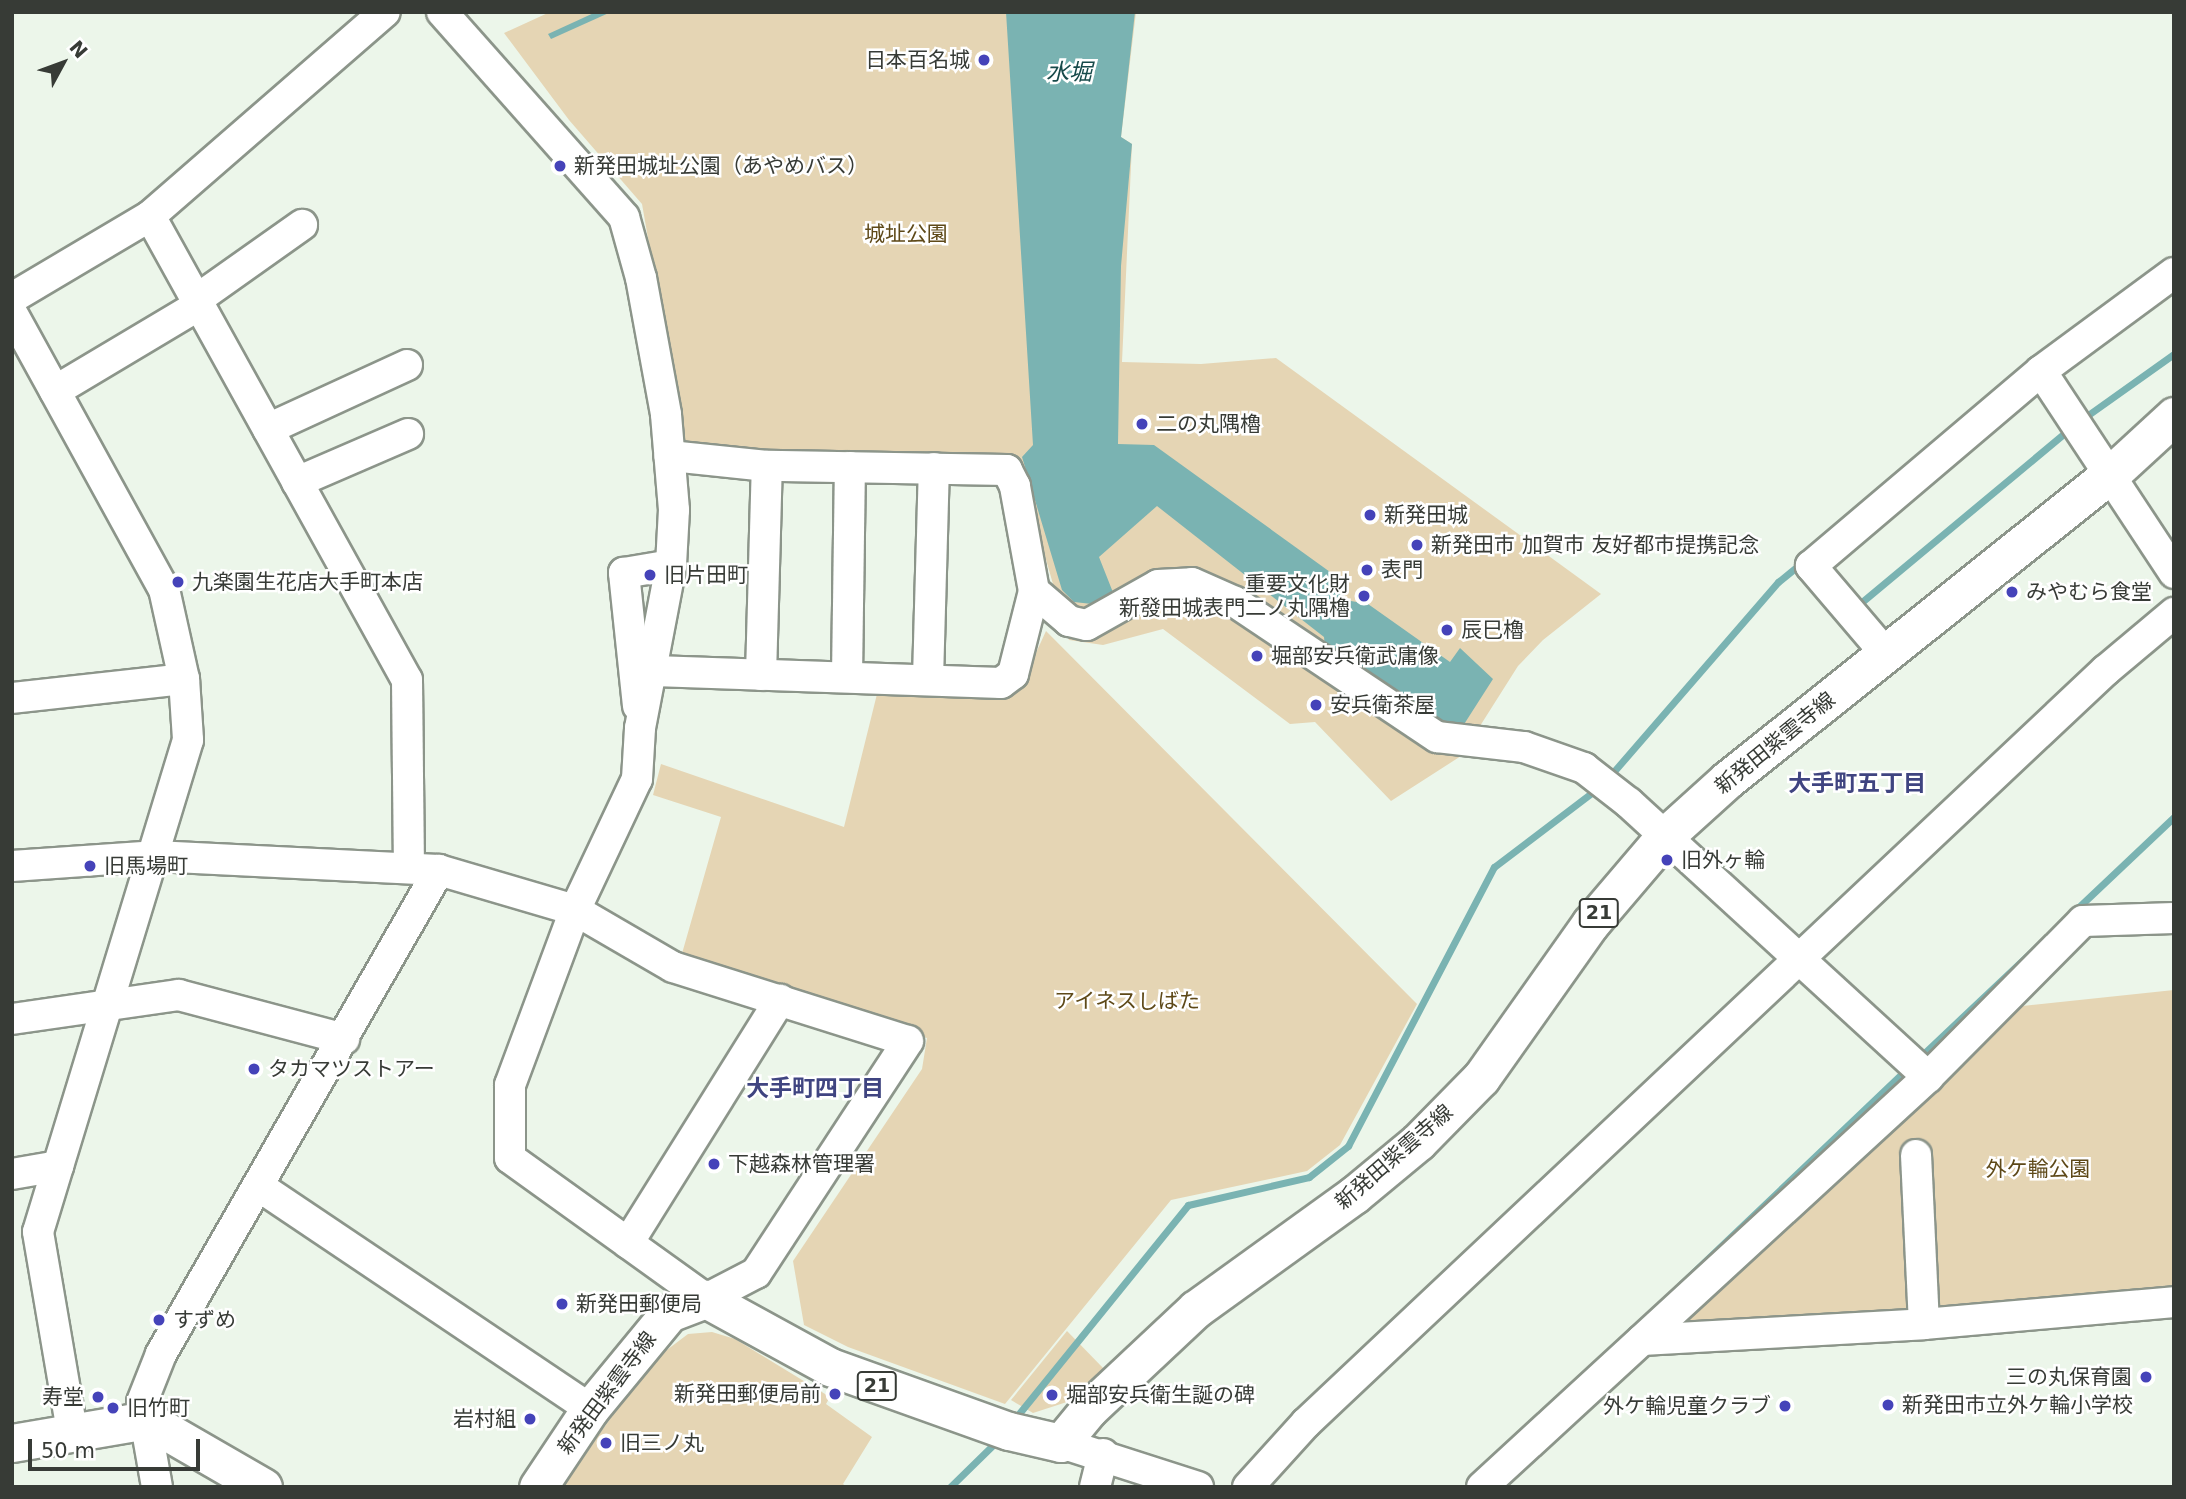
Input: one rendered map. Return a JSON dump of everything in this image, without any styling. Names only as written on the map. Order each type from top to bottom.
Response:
[{"type":"main road","name":"新発田紫雲寺線","points":[[1061,1443],[1089,1409],[1196,1309],[1354,1195],[1427,1133],[1480,1078],[1590,924],[1664,837],[1727,780],[2111,474],[2174,416]]},
{"type":"main road","name":"新発田紫雲寺線","points":[[538,1487],[590,1409],[669,1313],[706,1299]]},
{"type":"main road","name":"21","points":[[706,1299],[830,1367],[1009,1431],[1061,1443]]},
{"type":"main road","points":[[12,1443],[72,1430],[147,1420],[263,1487]]},
{"type":"street","points":[[12,298],[150,216],[384,12]]},
{"type":"street","points":[[442,12],[624,217],[641,278],[670,456],[671,565],[654,671],[640,728]]},
{"type":"street","points":[[150,216],[407,680],[409,867]]},
{"type":"street","points":[[55,391],[198,302],[302,225]]},
{"type":"street","points":[[1886,654],[1811,566],[2040,371],[2174,273]]},
{"type":"street","points":[[12,313],[164,589],[184,679],[188,740],[38,1232],[72,1430]]},
{"type":"street","points":[[268,429],[407,365]]},
{"type":"street","points":[[2040,371],[2111,474],[2174,573]]},
{"type":"street","points":[[298,482],[408,434]]},
{"type":"street","points":[[654,671],[1001,683],[1013,674],[1034,591],[1016,486],[1007,470],[767,466],[670,456]]},
{"type":"street","points":[[761,674],[767,466]]},
{"type":"street","points":[[846,677],[850,467]]},
{"type":"street","points":[[928,679],[934,468]]},
{"type":"street","points":[[12,866],[154,856],[439,870],[575,910],[673,967],[908,1041],[756,1273],[706,1299],[510,1158],[510,1085],[575,910],[637,779],[640,728],[624,573],[671,565]]},
{"type":"street","points":[[1034,591],[1069,621],[1087,625],[1158,585],[1174,581],[1204,587],[1256,616],[1437,737],[1524,747],[1584,768],[1664,837],[1927,1077]]},
{"type":"street","points":[[1248,1487],[1306,1423],[2106,670],[2174,613]]},
{"type":"street","points":[[13,697],[184,679]]},
{"type":"street","points":[[157,1487],[142,1402],[161,1354],[260,1187],[439,870]]},
{"type":"street","points":[[1482,1487],[1927,1077],[2083,921],[2174,918]]},
{"type":"street","points":[[12,1019],[180,995],[344,1038]]},
{"type":"street","points":[[628,1243],[780,1000]]},
{"type":"street","points":[[1916,1155],[1924,1324]]},
{"type":"street","points":[[12,1174],[58,1166]]},
{"type":"street","points":[[260,1187],[590,1409]]},
{"type":"street","points":[[1642,1340],[1924,1324],[2174,1302]]},
{"type":"street","points":[[1061,1443],[1103,1454],[1198,1487]]},
{"type":"street","points":[[1095,1487],[1103,1454]]},
{"type":"green space","name":"城址公園","points":[[550,12],[1136,12],[1121,137],[1132,144],[1122,362],[1201,364],[1276,358],[1601,594],[1543,640],[1518,666],[1461,756],[1391,801],[1315,722],[1290,724],[1163,629],[1103,645],[1069,640],[1017,458],[685,448],[642,204],[569,120],[504,33]]},
{"type":"green space","name":"アイネスしばた","points":[[1046,631],[1417,1004],[1340,1145],[1307,1171],[1171,1200],[1005,1404],[848,1347],[804,1325],[793,1261],[922,1069],[927,1038],[679,964],[721,817],[653,795],[661,764],[844,827],[878,690],[1018,692]]},
{"type":"green space","name":"外ケ輪公園","points":[[2174,990],[2174,1297],[1675,1325],[2013,1007]]},
{"type":"green space","points":[[1067,1331],[1105,1370],[1070,1401],[1033,1413],[1011,1400]]},
{"type":"green space","points":[[712,1332],[735,1339],[830,1397],[826,1404],[872,1437],[843,1484],[847,1487],[563,1487],[647,1365],[688,1334]]},
{"type":"water","points":[[596,12],[611,12],[551,39],[548,34]]},
{"type":"water","name":"水堀","points":[[1006,12],[1135,12],[1121,137],[1132,144],[1121,266],[1118,444],[1154,445],[1337,577],[1341,594],[1351,601],[1368,604],[1450,662],[1460,648],[1493,679],[1461,729],[1438,725],[1325,648],[1324,637],[1157,506],[1099,557],[1114,595],[1101,605],[1074,602],[1062,590],[1022,457],[1033,445]]},
{"type":"waterway","points":[[2081,420],[2174,354]]},
{"type":"waterway","points":[[1857,606],[2072,427]]},
{"type":"waterway","points":[[1609,777],[1778,582],[1794,569]]},
{"type":"waterway","points":[[1013,1421],[1188,1205],[1309,1177],[1348,1146],[1494,867],[1598,788]]},
{"type":"waterway","points":[[1919,1058],[2174,817]]},
{"type":"waterway","points":[[1680,1285],[1907,1069]]},
{"type":"waterway","points":[[950,1487],[999,1439]]},
{"type":"place","name":"日本百名城","points":[[984,60]]},
{"type":"place","name":"新発田城址公園（あやめバス）","points":[[560,166]]},
{"type":"place","name":"二の丸隅櫓","points":[[1142,424]]},
{"type":"place","name":"新発田城","points":[[1370,515]]},
{"type":"place","name":"新発田市 加賀市 友好都市提携記念","points":[[1417,545]]},
{"type":"place","name":"表門","points":[[1367,570]]},
{"type":"place","name":"旧片田町","points":[[650,575]]},
{"type":"place","name":"九楽園生花店大手町本店","points":[[178,582]]},
{"type":"place","name":"みやむら食堂","points":[[2012,592]]},
{"type":"place","name":"重要文化財 新發田城表門二ノ丸隅櫓","points":[[1364,596]]},
{"type":"place","name":"辰巳櫓","points":[[1447,630]]},
{"type":"place","name":"堀部安兵衛武庸像","points":[[1257,656]]},
{"type":"place","name":"安兵衛茶屋","points":[[1316,705]]},
{"type":"place","name":"旧外ヶ輪","points":[[1667,860]]},
{"type":"place","name":"旧馬場町","points":[[90,866]]},
{"type":"place","name":"タカマツストアー","points":[[254,1069]]},
{"type":"place","name":"下越森林管理署","points":[[714,1164]]},
{"type":"place","name":"新発田郵便局","points":[[562,1304]]},
{"type":"place","name":"すずめ","points":[[159,1320]]},
{"type":"place","name":"三の丸保育園","points":[[2146,1377]]},
{"type":"place","name":"新発田郵便局前","points":[[835,1394]]},
{"type":"place","name":"堀部安兵衛生誕の碑","points":[[1052,1395]]},
{"type":"place","name":"寿堂","points":[[98,1397]]},
{"type":"place","name":"新発田市立外ケ輪小学校","points":[[1888,1405]]},
{"type":"place","name":"外ケ輪児童クラブ","points":[[1785,1406]]},
{"type":"place","name":"旧竹町","points":[[113,1408]]},
{"type":"place","name":"岩村組","points":[[530,1419]]},
{"type":"place","name":"旧三ノ丸","points":[[606,1443]]},
{"type":"district","name":"大手町五丁目","points":[[1857,783]]},
{"type":"district","name":"大手町四丁目","points":[[815,1088]]}]
